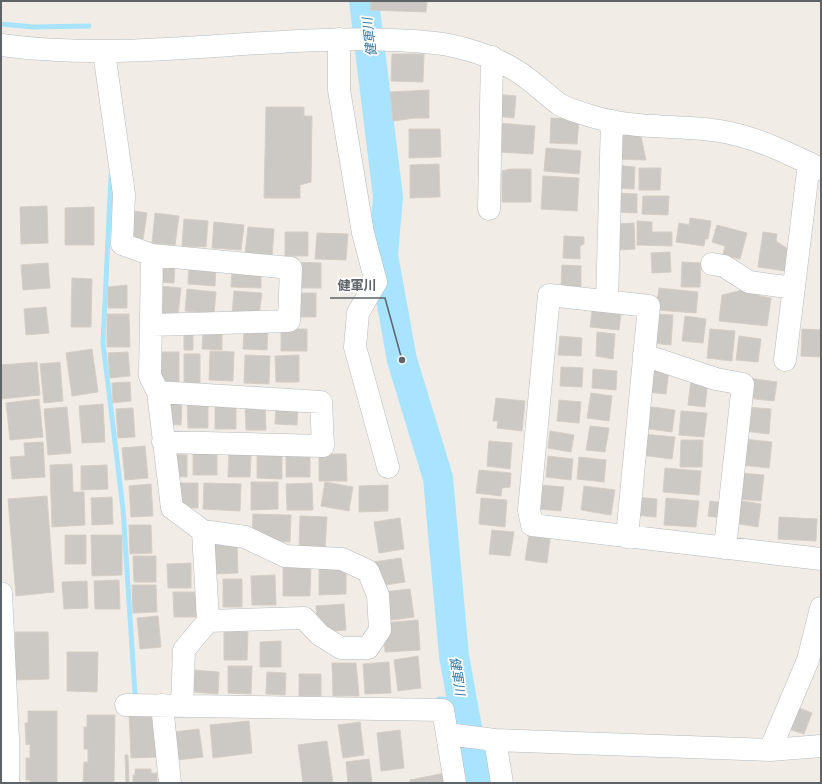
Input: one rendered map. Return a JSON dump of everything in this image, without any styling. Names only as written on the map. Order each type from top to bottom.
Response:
[{"type":"street","points":[[339,39],[339,90],[363,233],[376,282],[358,313],[355,348],[388,467]]},
{"type":"street","points":[[1,45],[36,50],[104,52],[339,39],[437,43],[492,57],[516,70],[561,105],[612,121],[729,133],[764,143],[815,166],[794,288],[785,360]]},
{"type":"street","points":[[104,52],[124,194],[122,244],[152,255],[291,268],[289,321],[151,325]]},
{"type":"street","points":[[489,209],[492,57]]},
{"type":"street","points":[[607,301],[612,121]]},
{"type":"street","points":[[152,255],[150,376],[158,392],[172,508],[203,531],[245,537],[285,556],[342,559],[368,571],[378,595],[380,630],[368,648],[341,648],[320,635],[304,618],[208,621]]},
{"type":"street","points":[[712,264],[724,266],[749,282],[794,288]]},
{"type":"street","points":[[627,536],[649,306],[549,295],[529,510],[532,525],[821,559]]},
{"type":"street","points":[[644,355],[716,379],[743,384],[725,548]]},
{"type":"street","points":[[158,392],[321,402],[323,446],[163,442]]},
{"type":"street","points":[[170,783],[172,705],[184,650],[208,621],[203,531]]},
{"type":"street","points":[[1,593],[8,738],[8,783]]},
{"type":"street","points":[[770,750],[808,660],[821,608]]},
{"type":"street","points":[[126,705],[443,710],[455,783]]},
{"type":"street","points":[[447,734],[495,740],[770,750],[821,746]]},
{"type":"street","points":[[495,740],[502,783]]},
{"type":"building","points":[[371,1],[427,1],[426,12],[370,10]]},
{"type":"building","points":[[392,54],[424,54],[423,82],[391,81]]},
{"type":"building","points":[[429,90],[429,118],[393,121],[390,92]]},
{"type":"building","points":[[495,94],[516,96],[514,118],[493,116]]},
{"type":"building","points":[[266,107],[304,107],[304,116],[312,116],[311,182],[300,185],[300,198],[264,198]]},
{"type":"building","points":[[551,118],[579,119],[577,144],[550,143]]},
{"type":"building","points":[[499,123],[535,126],[533,154],[497,152]]},
{"type":"building","points":[[409,129],[440,129],[441,157],[409,158]]},
{"type":"building","points":[[616,131],[640,132],[646,160],[615,159]]},
{"type":"building","points":[[546,148],[581,151],[579,174],[544,171]]},
{"type":"building","points":[[439,164],[440,197],[410,198],[410,165]]},
{"type":"building","points":[[614,165],[635,167],[634,189],[613,188]]},
{"type":"building","points":[[639,168],[661,168],[660,190],[639,190]]},
{"type":"building","points":[[510,169],[531,169],[531,202],[502,202],[502,171]]},
{"type":"building","points":[[543,176],[579,178],[577,211],[541,209]]},
{"type":"building","points":[[613,193],[637,194],[637,213],[612,212]]},
{"type":"building","points":[[643,196],[669,196],[668,215],[642,214]]},
{"type":"building","points":[[47,206],[48,243],[21,244],[20,207]]},
{"type":"building","points":[[94,207],[94,245],[65,245],[65,208]]},
{"type":"building","points":[[127,210],[147,213],[143,239],[123,236]]},
{"type":"building","points":[[155,213],[179,216],[175,245],[152,243]]},
{"type":"building","points":[[690,218],[711,221],[708,239],[705,239],[704,246],[676,242],[679,223],[689,225]]},
{"type":"building","points":[[184,219],[208,221],[206,247],[182,246]]},
{"type":"building","points":[[637,221],[652,222],[652,232],[672,232],[672,246],[637,245]]},
{"type":"building","points":[[214,222],[244,225],[241,250],[212,248]]},
{"type":"building","points":[[634,223],[635,249],[618,250],[617,224]]},
{"type":"building","points":[[717,225],[747,233],[740,259],[723,255],[725,246],[712,242]]},
{"type":"building","points":[[248,227],[274,229],[272,257],[245,254]]},
{"type":"building","points":[[285,232],[308,232],[308,256],[285,256]]},
{"type":"building","points":[[763,232],[777,234],[776,241],[788,249],[785,271],[758,267]]},
{"type":"building","points":[[317,233],[348,234],[346,260],[315,259]]},
{"type":"building","points":[[564,236],[584,237],[584,244],[580,246],[580,259],[563,258]]},
{"type":"building","points":[[670,252],[671,272],[652,273],[651,253]]},
{"type":"building","points":[[157,259],[175,260],[174,283],[155,282]]},
{"type":"building","points":[[189,262],[216,264],[215,286],[188,284]]},
{"type":"building","points":[[294,262],[321,263],[321,288],[293,288]]},
{"type":"building","points":[[682,262],[701,263],[700,287],[681,287]]},
{"type":"building","points":[[48,263],[50,288],[23,290],[21,265]]},
{"type":"building","points":[[562,265],[581,266],[581,287],[561,287]]},
{"type":"building","points":[[232,267],[261,268],[261,288],[231,287]]},
{"type":"building","points":[[72,278],[92,279],[91,327],[71,327]]},
{"type":"building","points":[[127,285],[127,308],[108,308],[108,287]]},
{"type":"building","points":[[160,286],[181,288],[178,315],[158,314]]},
{"type":"building","points":[[659,288],[698,292],[696,313],[656,310]]},
{"type":"building","points":[[187,289],[216,292],[214,314],[185,311]]},
{"type":"building","points":[[747,289],[760,293],[760,296],[771,298],[767,326],[719,321],[722,295]]},
{"type":"building","points":[[234,291],[262,293],[259,315],[232,313]]},
{"type":"building","points":[[293,293],[316,293],[316,317],[293,317]]},
{"type":"building","points":[[593,303],[622,306],[619,330],[590,327]]},
{"type":"building","points":[[46,307],[49,333],[26,335],[24,309]]},
{"type":"building","points":[[107,314],[129,314],[130,347],[107,347]]},
{"type":"building","points":[[654,314],[673,315],[671,345],[651,343]]},
{"type":"building","points":[[685,316],[706,319],[703,343],[682,341]]},
{"type":"building","points":[[203,328],[222,328],[222,350],[202,349]]},
{"type":"building","points":[[244,328],[268,329],[267,350],[243,349]]},
{"type":"building","points":[[281,329],[307,329],[307,351],[281,351]]},
{"type":"building","points":[[710,329],[735,331],[732,361],[707,358]]},
{"type":"building","points":[[802,329],[821,330],[821,357],[801,356]]},
{"type":"building","points":[[597,332],[615,334],[613,359],[596,356]]},
{"type":"building","points":[[193,335],[193,350],[184,350],[184,336]]},
{"type":"building","points":[[560,336],[582,338],[581,356],[558,355]]},
{"type":"building","points":[[739,336],[761,339],[758,362],[736,360]]},
{"type":"building","points":[[92,349],[98,392],[72,396],[66,353]]},
{"type":"building","points":[[210,351],[234,352],[233,381],[209,380]]},
{"type":"building","points":[[128,352],[130,376],[110,378],[108,353]]},
{"type":"building","points":[[156,352],[179,352],[179,384],[156,385]]},
{"type":"building","points":[[184,354],[200,354],[200,384],[184,384]]},
{"type":"building","points":[[245,355],[270,356],[269,384],[244,383]]},
{"type":"building","points":[[299,355],[299,382],[276,382],[275,356]]},
{"type":"building","points":[[37,362],[40,395],[1,399],[1,365]]},
{"type":"building","points":[[60,362],[63,401],[44,403],[40,364]]},
{"type":"building","points":[[561,367],[583,368],[582,387],[560,386]]},
{"type":"building","points":[[650,368],[669,370],[666,394],[647,392]]},
{"type":"building","points":[[593,369],[617,371],[616,390],[592,388]]},
{"type":"building","points":[[749,378],[777,382],[774,401],[746,398]]},
{"type":"building","points":[[691,379],[708,380],[705,407],[688,405]]},
{"type":"building","points":[[130,382],[131,401],[113,403],[112,383]]},
{"type":"building","points":[[591,393],[612,396],[609,421],[587,418]]},
{"type":"building","points":[[496,398],[525,401],[522,431],[497,428],[498,421],[493,421]]},
{"type":"building","points":[[39,399],[43,437],[10,440],[6,403]]},
{"type":"building","points":[[164,399],[182,400],[181,425],[163,424]]},
{"type":"building","points":[[215,400],[236,400],[236,429],[215,429]]},
{"type":"building","points":[[559,400],[581,402],[579,423],[557,421]]},
{"type":"building","points":[[187,402],[208,402],[208,428],[188,428]]},
{"type":"building","points":[[245,402],[265,402],[266,430],[246,430]]},
{"type":"building","points":[[276,403],[298,404],[297,425],[275,424]]},
{"type":"building","points":[[103,404],[105,442],[82,443],[79,406]]},
{"type":"building","points":[[645,406],[675,410],[672,432],[642,428]]},
{"type":"building","points":[[67,407],[71,453],[48,455],[44,409]]},
{"type":"building","points":[[746,407],[771,409],[769,434],[744,431]]},
{"type":"building","points":[[133,408],[135,437],[118,438],[116,409]]},
{"type":"building","points":[[681,411],[707,413],[704,437],[679,435]]},
{"type":"building","points":[[590,426],[609,428],[605,452],[586,450]]},
{"type":"building","points":[[550,431],[574,435],[571,452],[548,448]]},
{"type":"building","points":[[643,434],[675,437],[672,459],[641,455]]},
{"type":"building","points":[[744,439],[772,442],[769,468],[741,465]]},
{"type":"building","points":[[681,440],[703,440],[702,467],[680,467]]},
{"type":"building","points":[[489,441],[512,443],[510,469],[487,466]]},
{"type":"building","points":[[43,442],[45,477],[12,479],[10,457],[25,456],[24,443]]},
{"type":"building","points":[[145,446],[148,478],[125,480],[122,448]]},
{"type":"building","points":[[257,447],[282,448],[282,479],[257,478]]},
{"type":"building","points":[[229,450],[244,450],[245,455],[251,455],[250,477],[228,477]]},
{"type":"building","points":[[193,451],[217,451],[217,475],[193,475]]},
{"type":"building","points":[[310,451],[310,477],[286,477],[286,452]]},
{"type":"building","points":[[171,454],[187,455],[187,477],[171,476]]},
{"type":"building","points":[[319,454],[346,454],[347,481],[319,481]]},
{"type":"building","points":[[548,456],[573,459],[571,480],[546,477]]},
{"type":"building","points":[[579,457],[606,460],[604,482],[577,479]]},
{"type":"building","points":[[72,464],[73,492],[84,492],[85,525],[52,527],[50,465]]},
{"type":"building","points":[[107,465],[108,489],[81,490],[81,466]]},
{"type":"building","points":[[665,468],[701,471],[699,495],[663,492]]},
{"type":"building","points":[[479,470],[511,473],[510,487],[502,488],[501,496],[476,493]]},
{"type":"building","points":[[740,473],[764,475],[761,501],[737,499]]},
{"type":"building","points":[[251,482],[278,482],[278,509],[251,510]]},
{"type":"building","points":[[325,482],[353,487],[349,511],[321,506]]},
{"type":"building","points":[[174,483],[198,483],[198,508],[174,508]]},
{"type":"building","points":[[204,483],[241,484],[240,511],[203,509]]},
{"type":"building","points":[[312,483],[313,510],[287,510],[286,484]]},
{"type":"building","points":[[151,484],[153,516],[131,517],[129,486]]},
{"type":"building","points":[[388,485],[388,511],[359,512],[359,486]]},
{"type":"building","points":[[540,485],[564,487],[561,511],[538,509]]},
{"type":"building","points":[[584,486],[615,490],[611,515],[581,510]]},
{"type":"building","points":[[47,496],[54,592],[16,596],[8,499]]},
{"type":"building","points":[[112,497],[113,524],[92,525],[91,498]]},
{"type":"building","points":[[635,497],[657,499],[656,517],[634,515]]},
{"type":"building","points":[[481,498],[507,500],[505,527],[479,524]]},
{"type":"building","points":[[666,498],[699,501],[696,527],[664,525]]},
{"type":"building","points":[[736,500],[761,504],[758,527],[733,523]]},
{"type":"building","points":[[710,501],[724,503],[722,518],[708,516]]},
{"type":"building","points":[[253,514],[291,515],[290,542],[252,541]]},
{"type":"building","points":[[300,516],[327,517],[325,550],[299,549]]},
{"type":"building","points":[[779,517],[817,519],[816,541],[778,539]]},
{"type":"building","points":[[400,518],[404,549],[379,553],[374,522]]},
{"type":"building","points":[[129,525],[151,525],[152,553],[130,554]]},
{"type":"building","points":[[492,530],[514,532],[510,556],[489,554]]},
{"type":"building","points":[[65,535],[86,535],[86,564],[65,564]]},
{"type":"building","points":[[91,535],[122,535],[122,575],[92,576]]},
{"type":"building","points":[[529,536],[550,539],[547,563],[525,560]]},
{"type":"building","points":[[237,544],[238,573],[215,574],[214,545]]},
{"type":"building","points":[[133,556],[156,556],[156,582],[134,582]]},
{"type":"building","points":[[401,558],[405,582],[378,586],[373,562]]},
{"type":"building","points":[[191,563],[191,588],[168,588],[167,564]]},
{"type":"building","points":[[283,565],[311,565],[310,596],[283,596]]},
{"type":"building","points":[[319,568],[346,568],[346,594],[319,595]]},
{"type":"building","points":[[275,575],[276,605],[252,605],[251,576]]},
{"type":"building","points":[[223,579],[242,579],[242,607],[223,607]]},
{"type":"building","points":[[119,580],[120,609],[95,609],[94,581]]},
{"type":"building","points":[[87,581],[88,608],[64,609],[62,582]]},
{"type":"building","points":[[132,585],[156,585],[157,612],[133,613]]},
{"type":"building","points":[[410,589],[414,617],[385,621],[382,592]]},
{"type":"building","points":[[173,592],[197,592],[198,617],[174,617]]},
{"type":"building","points":[[344,604],[346,630],[318,632],[316,606]]},
{"type":"building","points":[[158,616],[161,647],[140,649],[137,618]]},
{"type":"building","points":[[418,620],[420,650],[385,652],[383,623]]},
{"type":"building","points":[[224,631],[248,632],[247,660],[224,660]]},
{"type":"building","points":[[15,632],[48,632],[49,679],[15,680]]},
{"type":"building","points":[[281,641],[281,667],[260,667],[260,642]]},
{"type":"building","points":[[67,652],[98,652],[97,692],[67,691]]},
{"type":"building","points":[[418,656],[421,688],[398,691],[394,660]]},
{"type":"building","points":[[389,662],[391,693],[365,694],[363,664]]},
{"type":"building","points":[[332,663],[356,663],[359,696],[333,696]]},
{"type":"building","points":[[228,666],[252,666],[251,694],[228,693]]},
{"type":"building","points":[[194,670],[219,672],[218,694],[193,692]]},
{"type":"building","points":[[267,672],[286,673],[285,695],[266,694]]},
{"type":"building","points":[[299,674],[321,674],[321,696],[299,696]]},
{"type":"building","points":[[794,706],[812,713],[804,734],[786,728]]},
{"type":"building","points":[[28,711],[57,711],[57,783],[30,783],[30,780],[26,780],[26,758],[30,758],[30,744],[26,745],[25,723],[28,723]]},
{"type":"building","points":[[129,713],[156,715],[158,757],[131,758]]},
{"type":"building","points":[[87,715],[115,715],[114,783],[83,783],[84,762],[88,762],[88,749],[84,749],[84,727],[87,727]]},
{"type":"building","points":[[249,721],[252,753],[213,758],[210,725]]},
{"type":"building","points":[[360,722],[364,755],[343,758],[338,725]]},
{"type":"building","points":[[199,729],[203,757],[177,760],[173,732]]},
{"type":"building","points":[[400,730],[404,768],[381,771],[377,733]]},
{"type":"building","points":[[327,741],[333,783],[303,783],[298,745]]},
{"type":"building","points":[[125,755],[128,755],[129,783],[126,783]]},
{"type":"building","points":[[369,759],[372,783],[348,783],[346,762]]},
{"type":"building","points":[[135,769],[151,769],[151,773],[157,773],[157,783],[133,783]]},
{"type":"building","points":[[445,773],[447,783],[410,783],[410,780]]},
{"type":"waterway","name":"健軍川","points":[[364,1],[388,197],[383,255],[402,360],[438,478],[454,656],[477,783]]},
{"type":"waterway","points":[[1,24],[33,27],[89,26]]},
{"type":"waterway","points":[[111,176],[103,343],[123,509],[135,694]]},
{"type":"waterway","points":[[439,699],[461,700]]},
{"type":"place","name":"健軍川","points":[[402,360]]}]
